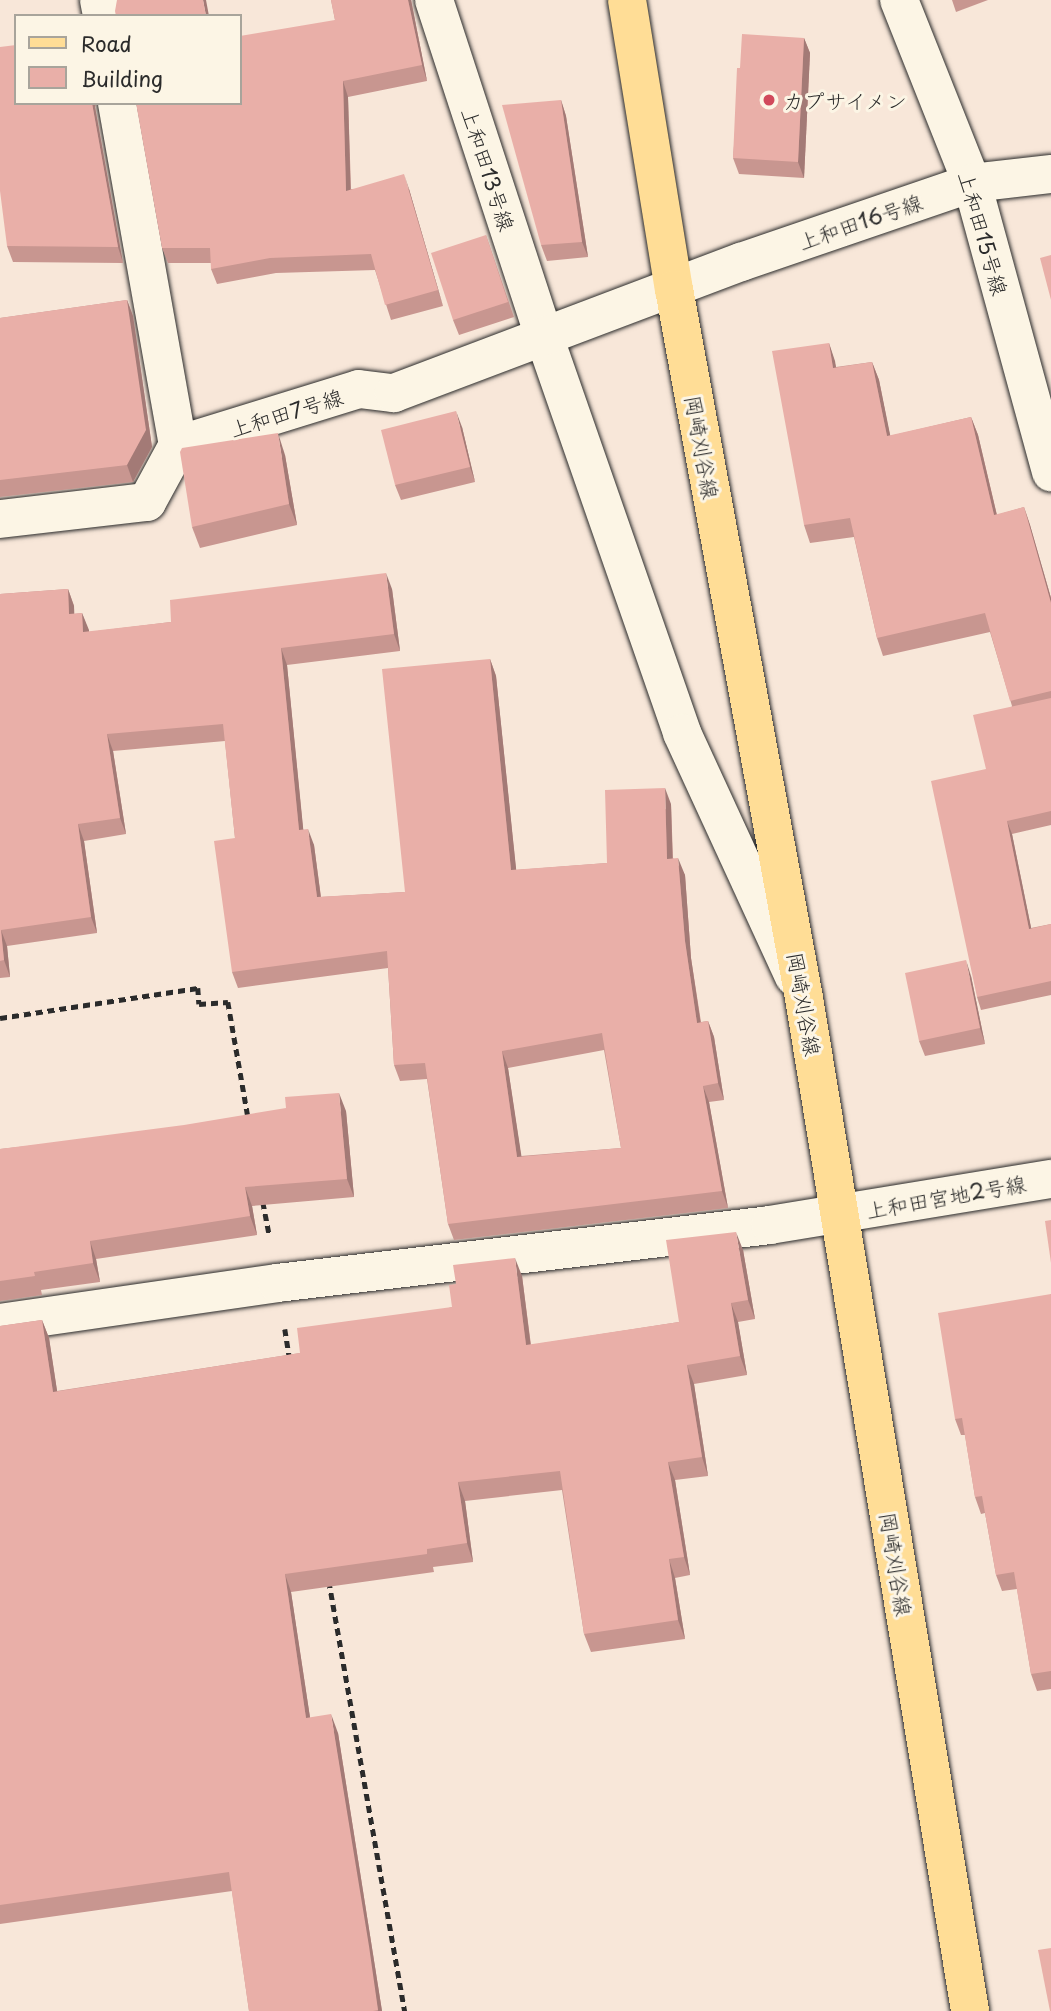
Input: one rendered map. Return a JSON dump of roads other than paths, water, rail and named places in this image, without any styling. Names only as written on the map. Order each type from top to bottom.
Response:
[{"type":"main road","name":"岡崎刈谷線","points":[[627,0],[674,289],[804,998],[970,2011]]},
{"type":"street","name":"上和田13号線","points":[[434,0],[545,339],[682,733],[804,998]]},
{"type":"street","name":"上和田15号線","points":[[899,0],[972,183],[1051,472]]},
{"type":"street","points":[[0,519],[148,502],[178,445],[117,105]]},
{"type":"street","name":"上和田16号線","points":[[674,289],[741,262],[972,183],[1051,174]]},
{"type":"street","name":"上和田7号線","points":[[178,445],[359,389],[394,394],[674,289]]},
{"type":"street","name":"上和田宮地2号線","points":[[0,1323],[277,1283],[841,1215],[1051,1179]]},
{"type":"place","name":"カプサイメン","points":[[769,100]]}]
